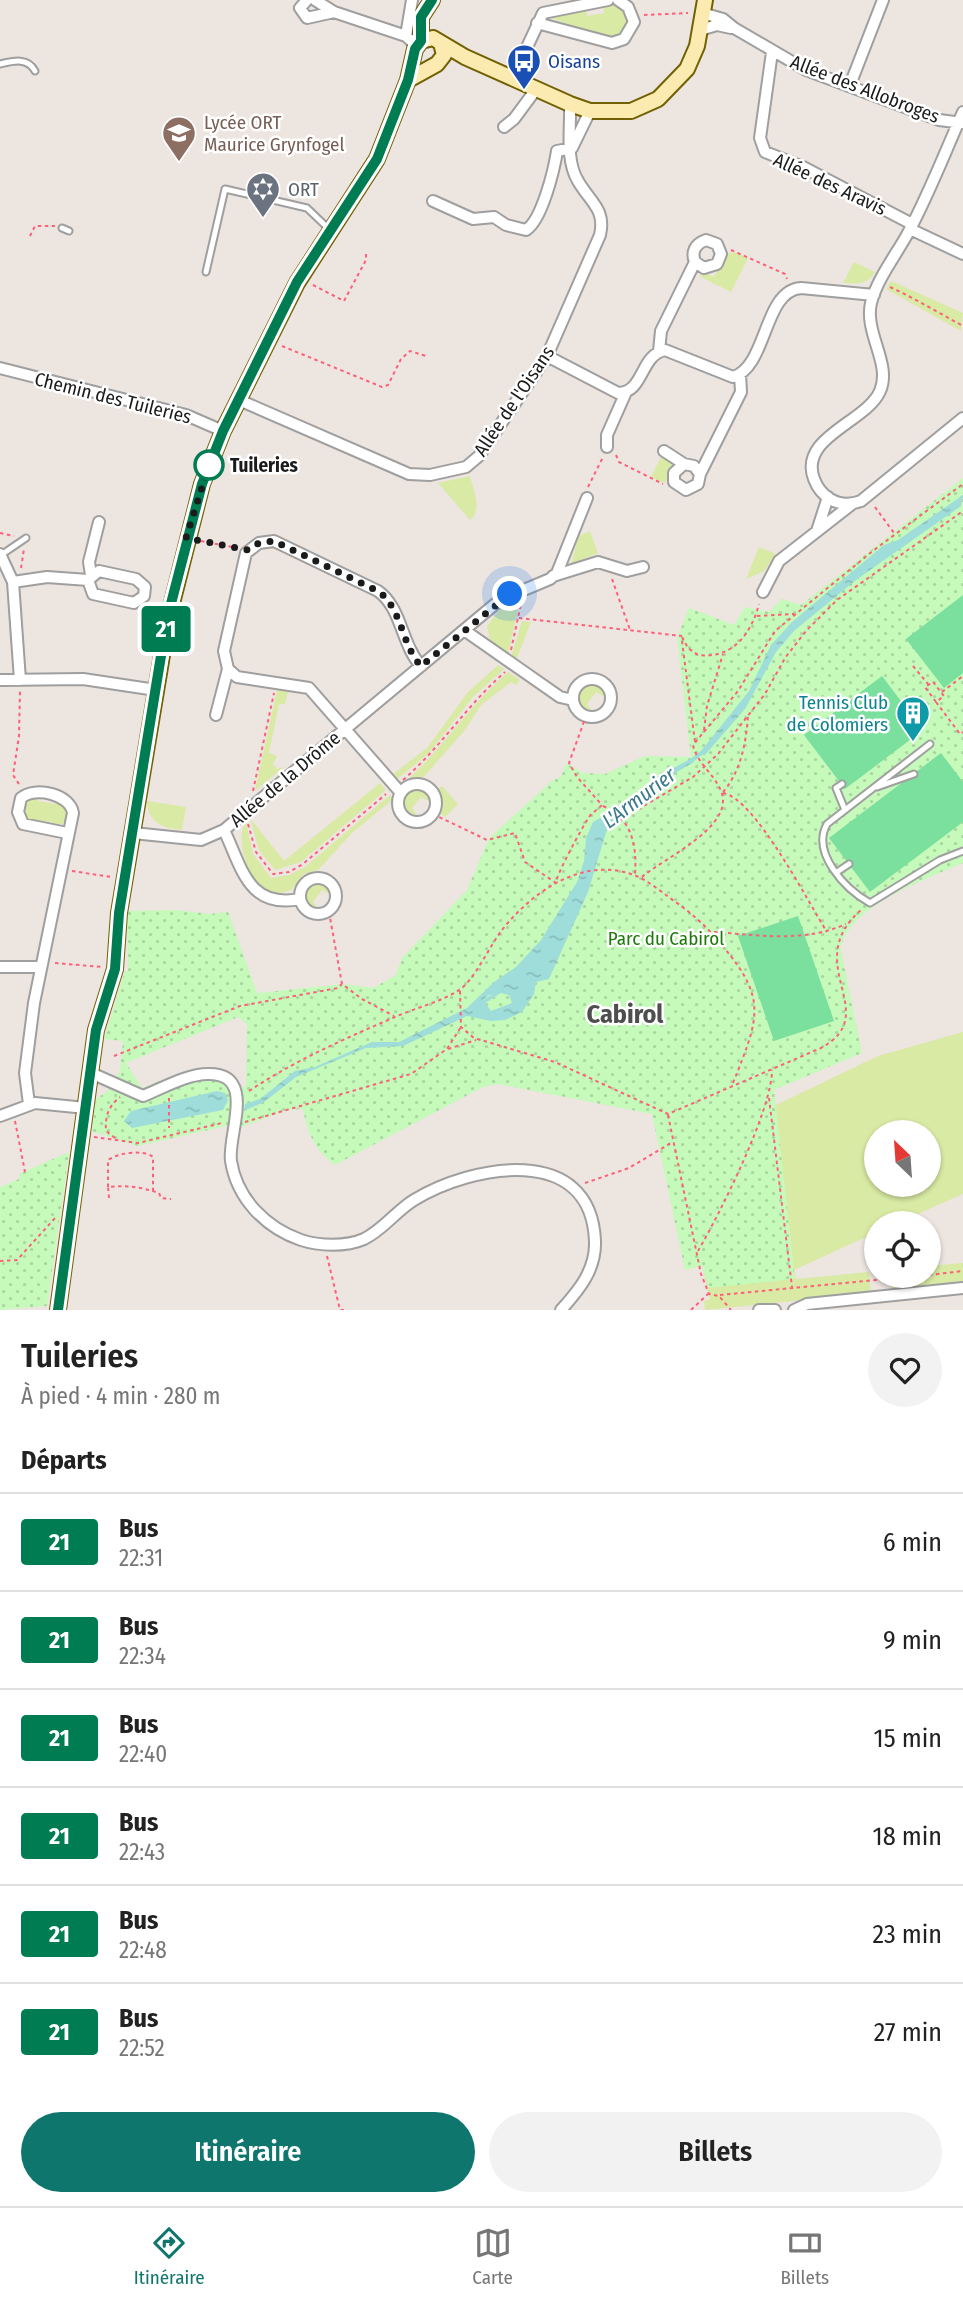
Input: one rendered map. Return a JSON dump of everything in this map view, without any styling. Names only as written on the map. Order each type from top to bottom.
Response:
[{"type":"main road","points":[[58,1310],[96,1030],[116,960],[119,913],[167,619],[186,538],[202,484],[223,431],[268,340],[300,277],[377,159],[408,80],[421,17],[431,2]]},
{"type":"main road","points":[[408,80],[437,64],[444,51],[439,42],[431,2]]},
{"type":"main road","points":[[415,44],[439,42],[465,57],[590,111],[631,111],[658,99],[687,69],[700,30],[703,4]]},
{"type":"main road","points":[[415,44],[421,64],[437,64],[465,57]]},
{"type":"street","points":[[307,0],[300,8],[307,18],[334,12]]},
{"type":"street","points":[[315,0],[334,12],[415,44],[412,0]]},
{"type":"street","points":[[513,77],[537,23],[548,10],[572,3],[608,0]]},
{"type":"street","points":[[537,23],[612,43],[629,34],[633,16],[628,7],[618,0]]},
{"type":"street","points":[[850,85],[883,0]]},
{"type":"street","name":"Allée des Allobroges","points":[[703,4],[734,29],[806,70],[939,120],[962,119]]},
{"type":"street","points":[[700,30],[717,25],[734,29]]},
{"type":"street","name":"Allée des Aravis","points":[[772,52],[760,138],[765,152],[803,167],[963,254]]},
{"type":"street","points":[[504,127],[514,119],[537,88]]},
{"type":"street","name":"Allée de l'Oisans","points":[[239,400],[409,474],[430,475],[473,463],[547,356],[603,226],[599,208],[573,172],[570,104]]},
{"type":"street","points":[[433,201],[473,219],[494,217],[506,225],[526,230],[535,222],[555,168],[557,151],[572,148],[590,111]]},
{"type":"street","points":[[852,504],[840,503],[828,497],[812,475],[816,453],[871,404],[881,388],[882,369],[869,321],[874,295],[911,227],[962,119]]},
{"type":"street","points":[[659,351],[661,331],[695,262],[693,251],[700,242],[712,241],[720,250],[720,259],[713,267],[704,268],[695,262]]},
{"type":"street","points":[[607,447],[607,435],[626,392],[635,386],[648,361],[659,351],[671,350],[725,376],[740,374],[749,365],[780,300],[790,290],[801,288],[874,295]]},
{"type":"street","points":[[547,356],[608,389],[626,392]]},
{"type":"street","name":"Chemin des Tuileries","points":[[0,368],[186,415],[223,431]]},
{"type":"street","points":[[684,464],[676,469],[674,482],[681,489],[691,490],[698,484],[700,474],[741,392],[740,374]]},
{"type":"street","points":[[762,592],[779,561],[852,504],[868,498],[898,469],[963,418]]},
{"type":"street","points":[[664,451],[684,464],[694,466],[700,474]]},
{"type":"street","points":[[817,531],[828,497]]},
{"type":"street","points":[[554,576],[562,563],[587,498]]},
{"type":"street","points":[[13,582],[47,577],[90,578],[103,572],[136,579],[145,587],[144,596],[134,603],[97,596],[90,591],[90,578],[89,562],[99,522]]},
{"type":"street","points":[[216,715],[228,669],[225,651],[243,559],[248,550],[259,543],[274,541],[378,591],[390,603],[406,647],[421,666]]},
{"type":"street","points":[[0,555],[13,582],[20,680]]},
{"type":"street","name":"Allée de la Drôme","points":[[133,833],[201,839],[224,830],[500,600],[554,576],[595,562],[627,572],[643,567]]},
{"type":"street","points":[[464,630],[560,697],[573,700]]},
{"type":"street","points":[[228,669],[237,677],[309,688],[345,729]]},
{"type":"street","points":[[0,680],[83,679],[156,690]]},
{"type":"street","points":[[586,680],[598,680],[608,688],[611,700],[606,711],[594,717],[586,716],[578,710],[573,700],[576,688],[586,680]]},
{"type":"street","name":"Allée de la Drôme","points":[[345,729],[401,793],[399,805],[404,817],[416,822],[433,814]]},
{"type":"street","points":[[401,793],[410,786],[428,788],[436,802],[433,814]]},
{"type":"street","points":[[29,1104],[25,1073],[41,967],[66,834],[73,813],[67,799],[34,792],[26,794],[17,808],[23,824],[66,834]]},
{"type":"street","name":"Allée de la Drôme","points":[[224,830],[257,894],[277,901],[300,900],[302,906],[314,915],[329,912]]},
{"type":"street","points":[[300,900],[306,882],[325,879],[337,894],[329,912]]},
{"type":"street","points":[[0,967],[41,967]]},
{"type":"street","points":[[91,1073],[143,1096],[207,1074],[221,1076],[230,1082],[238,1094],[230,1159],[237,1183],[248,1203],[268,1223],[301,1240],[327,1244],[363,1240],[414,1200],[488,1172],[514,1169],[555,1176],[570,1186],[590,1216],[595,1249],[584,1282],[561,1310]]},
{"type":"street","points":[[0,1115],[29,1104],[86,1108]]},
{"type":"street","points":[[794,1310],[807,1304],[963,1288]]},
{"type":"street","points":[[759,1310],[775,1310]]},
{"type":"lane","points":[[0,64],[23,61],[32,65],[35,71]]},
{"type":"lane","points":[[206,272],[225,189],[307,208],[330,230]]},
{"type":"lane","points":[[0,555],[26,538]]},
{"type":"lane","points":[[930,744],[827,824],[821,835],[821,849],[837,872],[859,896],[870,903],[940,860],[963,851]]},
{"type":"lane","points":[[873,789],[914,774]]},
{"type":"lane","points":[[842,784],[836,788],[845,810]]},
{"type":"lane","points":[[837,872],[849,864]]},
{"type":"path","points":[[633,16],[703,4]]},
{"type":"path","points":[[30,236],[35,226],[40,224],[65,229]]},
{"type":"path","points":[[720,250],[736,251],[785,274],[790,290]]},
{"type":"path","points":[[300,277],[344,301],[366,260],[366,251]]},
{"type":"path","points":[[881,282],[918,299],[939,315],[963,326]]},
{"type":"path","points":[[268,340],[382,387],[388,385],[401,359],[410,351],[426,356]]},
{"type":"path","points":[[587,498],[586,492],[607,447],[615,453],[619,462],[666,485],[674,482]]},
{"type":"path","points":[[695,742],[718,720],[775,631],[895,534],[963,484]]},
{"type":"path","points":[[868,498],[895,534]]},
{"type":"path","points":[[619,818],[665,796],[705,766],[748,716],[785,658],[806,631],[837,600],[963,511]]},
{"type":"path","points":[[186,538],[248,550]]},
{"type":"path","points":[[607,565],[631,631]]},
{"type":"path","points":[[508,663],[522,590]]},
{"type":"path","points":[[682,636],[688,648],[698,655],[723,652],[742,641],[752,628],[762,592]]},
{"type":"path","points":[[756,616],[795,614]]},
{"type":"path","points":[[518,618],[682,636]]},
{"type":"path","points":[[641,878],[718,820],[725,802],[696,754],[682,636]]},
{"type":"path","points":[[704,731],[707,706],[717,681],[723,652]]},
{"type":"path","points":[[913,666],[928,685]]},
{"type":"path","points":[[942,693],[963,676]]},
{"type":"path","points":[[20,680],[19,736],[13,775],[26,794]]},
{"type":"path","points":[[253,844],[247,820],[276,681]]},
{"type":"path","points":[[936,702],[944,696],[933,682],[925,687],[936,702],[960,734],[963,732]]},
{"type":"path","points":[[586,716],[569,763],[577,777],[602,805],[611,809],[635,840],[635,875]]},
{"type":"path","points":[[722,793],[733,780],[746,741],[748,716]]},
{"type":"path","points":[[722,793],[738,799],[792,869],[827,932]]},
{"type":"path","points":[[556,883],[556,875],[567,861],[589,818],[602,805]]},
{"type":"path","points":[[433,814],[488,840],[515,833],[525,862],[556,883]]},
{"type":"path","points":[[238,1094],[329,1044],[460,990],[515,915],[556,883],[579,872],[596,869],[616,869],[641,878],[711,932],[743,972],[753,990],[757,1011],[747,1054],[733,1083]]},
{"type":"path","points":[[60,870],[125,879]]},
{"type":"path","points":[[711,932],[788,937],[827,932],[847,924],[870,903]]},
{"type":"path","points":[[329,912],[342,984],[395,1017]]},
{"type":"path","points":[[668,1114],[733,1083],[821,1048],[844,1030],[845,1001],[836,954],[847,924]]},
{"type":"path","points":[[41,967],[51,963],[95,966]]},
{"type":"path","points":[[114,1056],[240,1006],[338,988],[342,984]]},
{"type":"path","points":[[447,1049],[461,1027],[460,990]]},
{"type":"path","points":[[461,1027],[477,1040],[555,1062],[668,1114]]},
{"type":"path","points":[[83,1135],[138,1143],[235,1123],[411,1074],[447,1049],[477,1040]]},
{"type":"path","points":[[698,1252],[747,1151],[768,1095],[772,1068]]},
{"type":"path","points":[[118,1140],[106,1131],[105,1120],[109,1107],[130,1091]]},
{"type":"path","points":[[169,1094],[169,1128]]},
{"type":"path","points":[[768,1095],[773,1112],[792,1288]]},
{"type":"path","points":[[13,1110],[25,1172]]},
{"type":"path","points":[[668,1114],[701,1274],[709,1294]]},
{"type":"path","points":[[570,1186],[628,1168],[673,1142]]},
{"type":"path","points":[[109,1198],[108,1160],[115,1154],[148,1154],[153,1157],[155,1173],[152,1191]]},
{"type":"path","points":[[108,1187],[126,1185],[171,1199]]},
{"type":"path","points":[[0,1261],[17,1260],[55,1217],[71,1217]]},
{"type":"path","points":[[327,1244],[328,1266],[340,1310],[344,1310]]},
{"type":"path","points":[[941,1274],[963,1271]]},
{"type":"path","points":[[709,1294],[719,1296],[864,1281]]},
{"type":"path","points":[[691,1310],[709,1294]]},
{"type":"path","points":[[719,1296],[732,1310]]},
{"type":"green space","points":[[610,3],[621,8],[626,18],[626,26],[616,37],[607,37],[547,17],[586,7],[587,16],[604,13],[603,4]]},
{"type":"green space","points":[[735,252],[748,258],[731,292],[699,276],[706,273],[714,277],[726,254]]},
{"type":"green space","points":[[854,262],[875,272],[865,281],[843,283]]},
{"type":"green space","points":[[891,281],[963,313],[961,331],[886,289]]},
{"type":"green space","points":[[663,453],[676,460],[665,483],[651,477]]},
{"type":"green space","points":[[470,476],[477,505],[470,520],[438,483]]},
{"type":"green space","name":"Parc du Cabirol","points":[[963,478],[963,863],[910,886],[872,908],[856,921],[845,935],[841,951],[862,1053],[774,1090],[795,1279],[709,1288],[702,1266],[685,1270],[652,1114],[498,1084],[483,1087],[335,1165],[322,1154],[313,1140],[303,1109],[287,1110],[241,1127],[226,1126],[138,1146],[92,1131],[96,1099],[109,1090],[120,1071],[123,1041],[104,1039],[125,971],[128,971],[127,911],[176,910],[210,914],[228,912],[257,993],[344,984],[373,988],[396,975],[402,958],[467,890],[489,838],[553,780],[561,777],[566,763],[583,773],[605,774],[645,756],[691,757],[677,638],[689,608],[734,625],[745,607],[769,612],[782,599],[801,605]],"holes":[[[238,1017],[247,1024],[246,1086],[242,1088],[233,1076],[222,1070],[209,1068],[182,1073],[142,1088],[126,1063]]]},
{"type":"green space","points":[[590,531],[598,553],[571,564],[579,536]]},
{"type":"green space","points":[[759,547],[776,554],[764,571],[746,579]]},
{"type":"green space","points":[[963,595],[963,673],[944,688],[906,639]]},
{"type":"green space","points":[[520,600],[508,654],[490,640],[487,626],[501,608]]},
{"type":"green space","points":[[522,621],[531,622],[516,660],[511,657]]},
{"type":"green space","points":[[498,665],[504,669],[473,697],[428,754],[396,780],[392,775],[427,748],[468,692]]},
{"type":"green space","points":[[508,672],[520,680],[516,685],[511,682],[481,705],[465,730],[421,780],[404,783],[480,699]]},
{"type":"green space","points":[[882,676],[923,730],[845,789],[804,735]]},
{"type":"green space","points":[[592,684],[602,688],[606,698],[596,692],[587,704],[592,712],[582,708],[578,699],[582,688]]},
{"type":"green space","points":[[277,690],[288,691],[285,704],[279,704],[269,753],[277,756],[273,764],[277,769],[284,767],[255,791]]},
{"type":"green space","points":[[941,753],[963,782],[963,822],[870,892],[829,838]]},
{"type":"green space","points":[[380,783],[386,790],[301,862],[275,870],[259,850],[250,818],[284,861]]},
{"type":"green space","points":[[442,786],[458,804],[445,817],[439,812],[441,801],[437,790]]},
{"type":"green space","points":[[417,789],[427,793],[432,803],[421,797],[412,808],[418,817],[408,813],[403,803],[407,793]]},
{"type":"green space","points":[[390,795],[392,800],[352,833],[318,870],[304,874],[291,890],[270,892],[257,884],[242,847],[241,837],[246,822],[253,854],[271,878],[289,875],[305,867]]},
{"type":"green space","points":[[37,797],[38,801],[55,804],[58,800],[68,808],[64,823],[54,827],[52,822],[24,820],[23,803],[26,799]]},
{"type":"green space","points":[[147,801],[186,807],[182,830],[157,823],[150,815]]},
{"type":"green space","points":[[318,882],[328,886],[333,896],[322,890],[313,902],[319,910],[309,906],[304,896],[308,886]]},
{"type":"green space","points":[[798,916],[834,1021],[774,1041],[738,936]]},
{"type":"green space","points":[[963,1032],[963,1194],[924,1211],[864,1211],[864,1238],[794,1270],[796,1279],[864,1272],[864,1288],[871,1288],[871,1293],[705,1310],[704,1301],[710,1299],[702,1265],[776,1105],[878,1056]]},
{"type":"green space","points":[[69,1152],[47,1306],[0,1310],[0,1187],[19,1179],[19,1174]]},
{"type":"green space","points":[[963,1263],[963,1283],[941,1285],[941,1265]]},
{"type":"water","points":[[963,495],[961,506],[856,580],[794,631],[776,652],[745,709],[704,756],[701,751],[749,691],[771,645],[792,622],[884,545],[898,540]]},
{"type":"water","points":[[692,758],[694,762],[656,784],[608,826],[588,892],[549,979],[536,982],[534,994],[522,1012],[505,1020],[491,1021],[467,1016],[403,1046],[366,1048],[296,1077],[264,1102],[244,1111],[245,1104],[260,1099],[295,1071],[315,1067],[372,1042],[399,1042],[467,1008],[494,982],[516,967],[541,940],[577,882],[584,861],[586,838],[593,822],[620,806],[657,777]],"holes":[[[489,995],[509,995],[512,1003],[491,1011],[483,1000]]]},
{"type":"water","points":[[217,1091],[225,1093],[228,1100],[223,1110],[132,1128],[124,1121],[131,1111]]},
{"type":"waterway","name":"L'Armurier","points":[[691,761],[704,751]]},
{"type":"waterway","name":"L'Armurier","points":[[482,1003],[499,992]]},
{"type":"bus line","name":"21","points":[[58,1310],[68,1252],[96,1030],[110,991],[116,960],[119,913],[167,619],[190,524],[223,431],[297,282],[382,148],[408,80],[415,49],[421,41],[421,17],[432,0]]},
{"type":"place","name":"Oisans","points":[[524,91]]},
{"type":"place","name":"Lycée ORT Maurice Grynfogel","points":[[179,163]]},
{"type":"place","name":"ORT","points":[[263,219]]},
{"type":"place","name":"Tuileries","points":[[209,465]]},
{"type":"place","name":"Tennis Club de Colomiers","points":[[913,743]]},
{"type":"district","name":"Cabirol","points":[[625,1014]]},
{"type":"route","points":[[209,465],[186,538],[248,550],[259,543],[274,541],[378,591],[390,603],[406,647],[421,666],[510,594]]}]
